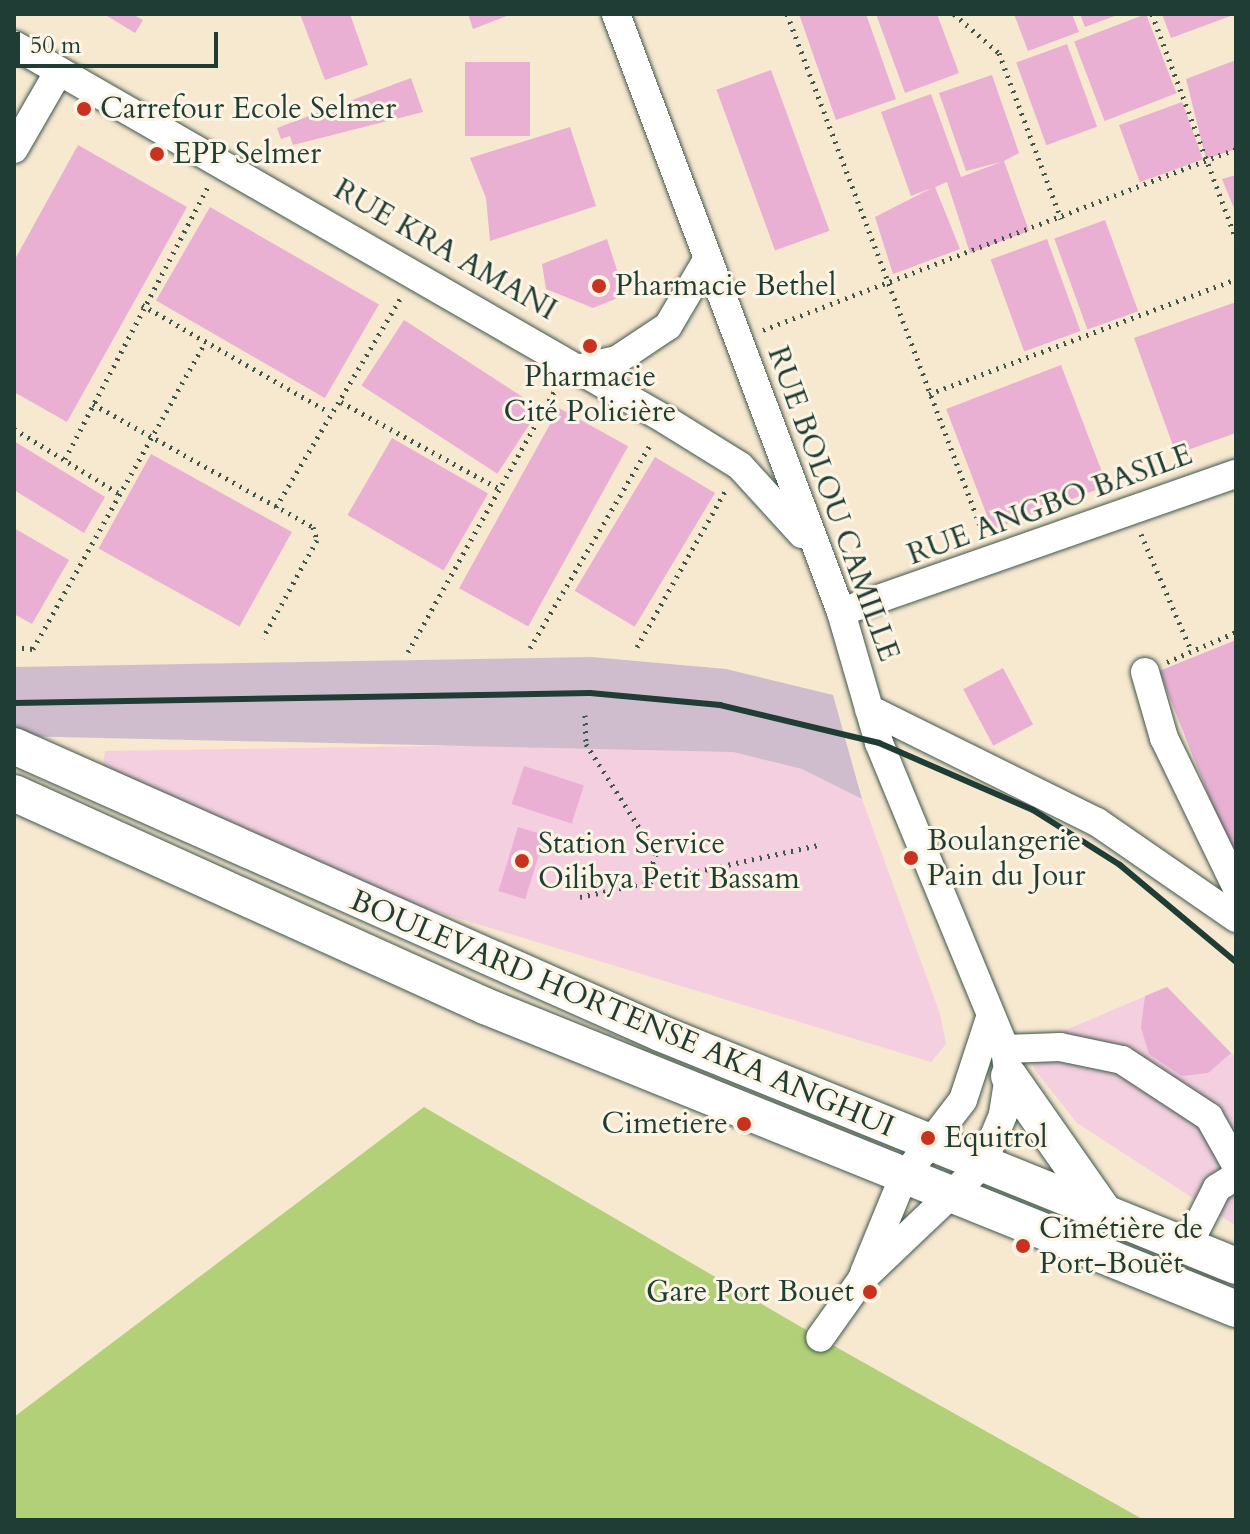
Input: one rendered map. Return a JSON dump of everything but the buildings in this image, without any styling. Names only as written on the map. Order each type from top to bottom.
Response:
[{"type":"main road","name":"BOULEVARD HORTENSE AKA ANGHUI","points":[[14,746],[438,938],[927,1144],[1103,1210],[1236,1266]]},
{"type":"main road","name":"BOULEVARD HORTENSE AKA ANGHUI","points":[[14,793],[485,1006],[903,1178],[1236,1309]]},
{"type":"main road","points":[[1007,1062],[1103,1210]]},
{"type":"street","name":"RUE BOLOU CAMILLE","points":[[616,14],[841,612],[869,709],[1007,1062]]},
{"type":"street","name":"RUE KRA AMANI","points":[[14,45],[576,365],[740,466],[815,549]]},
{"type":"street","points":[[14,149],[59,71]]},
{"type":"street","points":[[576,365],[617,360],[668,326],[707,260]]},
{"type":"street","name":"RUE ANGBO BASILE","points":[[841,612],[1134,515],[1236,474]]},
{"type":"street","points":[[1145,672],[1164,738],[1236,886]]},
{"type":"street","points":[[869,709],[1084,815],[1236,918]]},
{"type":"street","points":[[820,1338],[862,1279],[903,1178],[963,1100],[991,1015]]},
{"type":"street","points":[[862,1279],[955,1198],[982,1165],[1007,1062],[1060,1047],[1122,1060],[1209,1117],[1236,1165]]},
{"type":"street","points":[[1187,1247],[1217,1188],[1236,1176]]},
{"type":"path","points":[[787,14],[995,563]]},
{"type":"path","points":[[954,14],[999,53],[1061,219]]},
{"type":"path","points":[[1152,14],[1236,239]]},
{"type":"path","points":[[737,340],[1061,219],[1236,149]]},
{"type":"path","points":[[65,459],[142,305],[222,162]]},
{"type":"path","points":[[276,507],[329,412],[341,402],[415,272]]},
{"type":"path","points":[[929,394],[1236,279]]},
{"type":"path","points":[[142,305],[204,344],[329,412]]},
{"type":"path","points":[[14,647],[33,649],[204,344]]},
{"type":"path","points":[[408,652],[498,488],[576,365]]},
{"type":"path","points":[[341,402],[498,488]]},
{"type":"path","points":[[93,404],[153,432],[313,527],[317,540],[263,638]]},
{"type":"path","points":[[530,648],[666,420]]},
{"type":"path","points":[[14,429],[118,493]]},
{"type":"path","points":[[637,647],[740,466]]},
{"type":"path","points":[[1134,515],[1191,650]]},
{"type":"path","points":[[1145,672],[1236,632]]},
{"type":"path","points":[[585,715],[586,744],[656,854],[647,881]]},
{"type":"path","points":[[580,897],[818,845]]},
{"type":"shaded area","points":[[591,657],[726,669],[833,695],[862,799],[802,769],[733,752],[14,736],[14,667]]},
{"type":"shaded area","points":[[586,744],[733,752],[802,769],[862,799],[940,1014],[946,1044],[931,1062],[257,857],[100,784],[105,751]]},
{"type":"shaded area","points":[[1167,987],[1236,1058],[1236,1226],[1077,1123],[1035,1070],[1026,1047]]},
{"type":"green space","points":[[424,1107],[820,1338],[1144,1520],[14,1520],[14,1417]]},
{"type":"railway","points":[[14,703],[590,693],[720,705],[879,743],[1033,810],[1120,865],[1236,962]]},
{"type":"place","name":"Carrefour Ecole Selmer","points":[[84,109]]},
{"type":"place","name":"EPP Selmer","points":[[157,154]]},
{"type":"place","name":"Pharmacie Bethel","points":[[599,286]]},
{"type":"place","name":"Pharmacie Cité Policière","points":[[590,346]]},
{"type":"place","name":"Boulangerie Pain du Jour","points":[[911,858]]},
{"type":"place","name":"Station Service Oilibya Petit Bassam","points":[[522,861]]},
{"type":"place","name":"Cimetiere","points":[[744,1124]]},
{"type":"place","name":"Equitrol","points":[[928,1138]]},
{"type":"place","name":"Cimétière de Port-Bouët","points":[[1023,1246]]},
{"type":"place","name":"Gare Port Bouet","points":[[870,1292]]}]
